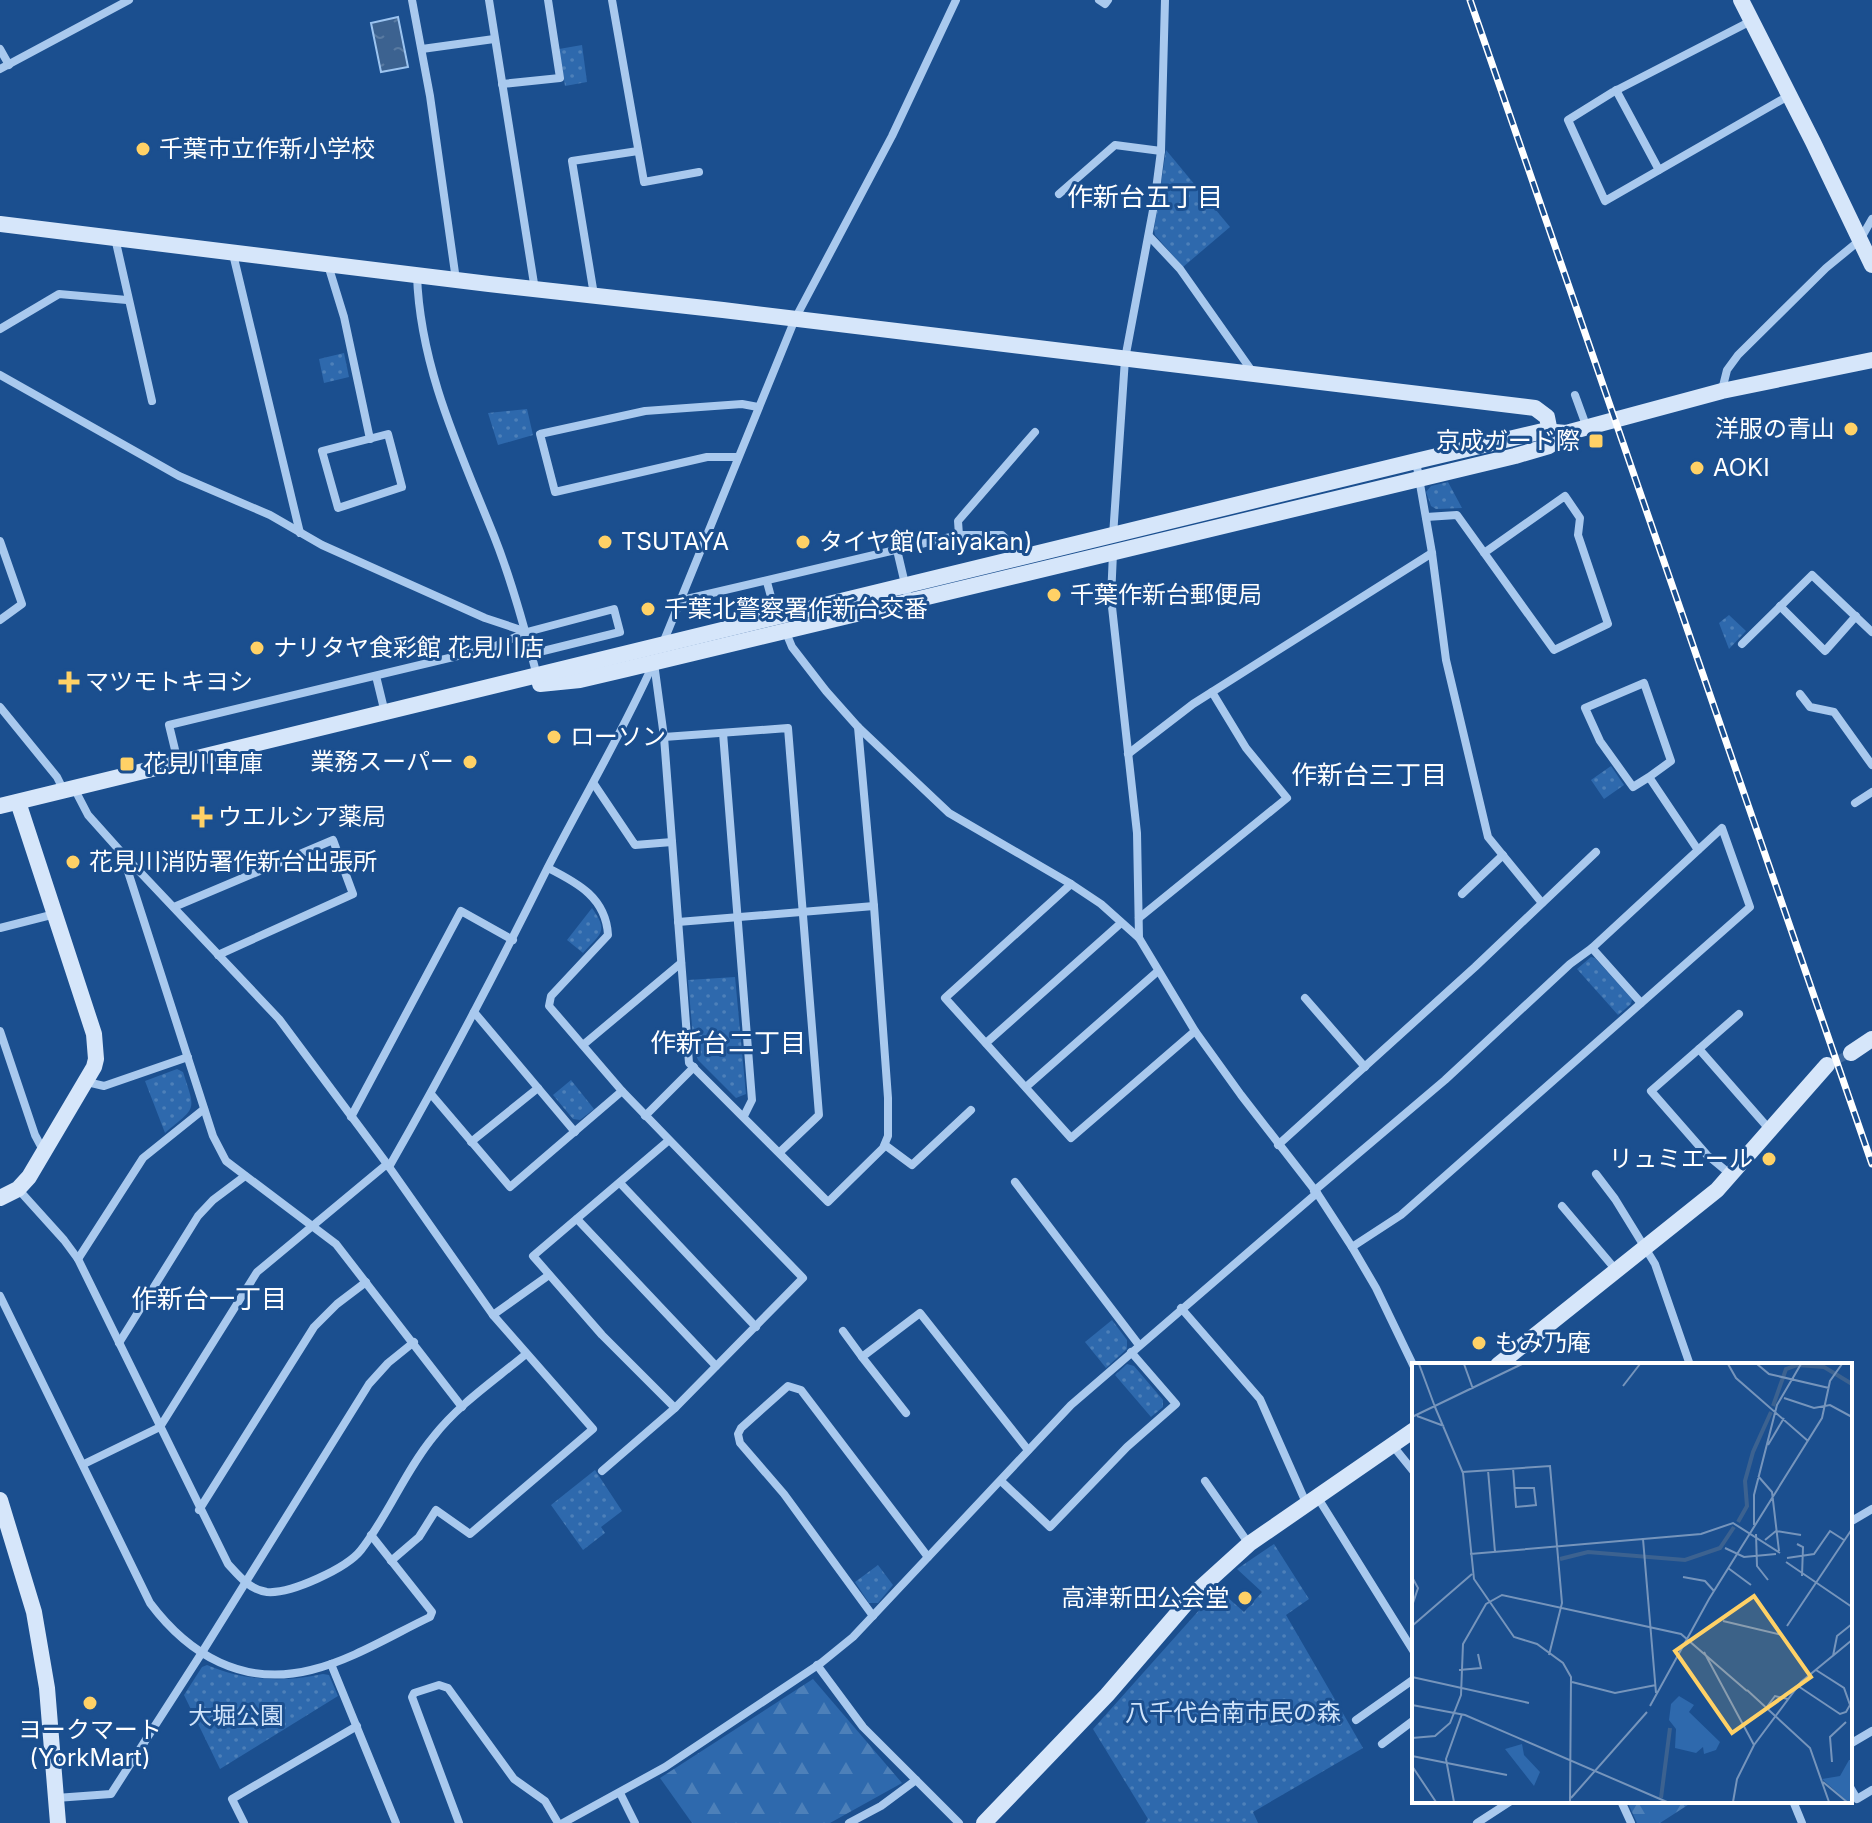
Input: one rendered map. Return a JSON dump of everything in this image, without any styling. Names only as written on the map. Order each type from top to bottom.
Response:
[{"type":"street","points":[[412,0],[457,280]]},
{"type":"street","points":[[489,0],[535,290]]},
{"type":"street","points":[[502,84],[560,78],[548,0]]},
{"type":"street","points":[[612,0],[644,182],[699,172]]},
{"type":"street","points":[[84,1464],[160,1427],[257,1272],[388,1165],[431,1094],[630,717],[795,319],[892,136],[956,0]]},
{"type":"street","points":[[1099,0],[1105,4],[1108,0]]},
{"type":"street","points":[[1139,938],[1137,833],[1111,598],[1125,359],[1149,236],[1161,151],[1165,0]]},
{"type":"street","points":[[1741,0],[1872,265]]},
{"type":"street","points":[[0,49],[5,67],[125,1]]},
{"type":"street","points":[[1751,21],[1616,90],[1568,120],[1597,188],[1605,201],[1790,95]]},
{"type":"street","points":[[422,49],[494,39]]},
{"type":"street","points":[[1616,90],[1659,170]]},
{"type":"street","points":[[1059,194],[1115,145],[1161,151]]},
{"type":"street","points":[[594,296],[572,161],[638,151]]},
{"type":"street","points":[[1722,391],[1727,370],[1738,355],[1826,268],[1860,240],[1872,219]]},
{"type":"street","points":[[0,224],[1535,408],[1547,417],[1558,433]]},
{"type":"street","points":[[1149,236],[1180,269],[1254,374]]},
{"type":"street","points":[[114,237],[152,401]]},
{"type":"street","points":[[233,254],[301,533]]},
{"type":"street","points":[[327,264],[344,317],[370,439]]},
{"type":"street","points":[[417,275],[418,302],[438,397],[495,539],[527,632],[538,680]]},
{"type":"street","points":[[0,329],[59,294],[127,300]]},
{"type":"street","points":[[538,680],[580,680],[654,663],[786,631],[1013,558],[1543,431],[1558,433],[1587,428],[1722,391],[1872,360]]},
{"type":"street","points":[[0,375],[179,476],[270,515],[301,533],[485,618],[527,632]]},
{"type":"street","points":[[1575,395],[1587,428]]},
{"type":"street","points":[[738,457],[707,457],[555,492],[540,434],[645,411],[742,404],[758,407]]},
{"type":"street","points":[[959,535],[958,521],[1035,432]]},
{"type":"street","points":[[0,806],[489,688],[538,680],[662,644],[775,616],[1113,552],[1549,446],[1558,433]]},
{"type":"street","points":[[388,434],[402,487],[338,508],[322,451],[370,439],[388,434]]},
{"type":"street","points":[[1416,461],[1446,660],[1488,837],[1542,903]]},
{"type":"street","points":[[1426,517],[1457,515],[1484,553],[1554,650],[1608,624],[1578,535],[1580,518],[1565,496],[1484,553]]},
{"type":"street","points":[[678,601],[959,535],[1002,535],[1008,541],[1013,558]]},
{"type":"street","points":[[0,541],[22,604],[0,620]]},
{"type":"street","points":[[897,550],[907,593]]},
{"type":"street","points":[[1128,754],[1212,692],[1286,643],[1432,553]]},
{"type":"street","points":[[1742,644],[1812,575],[1872,632]]},
{"type":"street","points":[[767,582],[775,616],[786,631],[792,647],[858,727],[949,813],[1071,884],[1101,904],[1139,938],[1195,1031],[1316,1192],[1352,1247],[1376,1288],[1412,1363]]},
{"type":"street","points":[[1780,606],[1825,651],[1856,616]]},
{"type":"street","points":[[178,762],[169,725],[491,648],[527,632],[614,609],[620,632],[531,654]]},
{"type":"street","points":[[654,663],[664,737],[689,1063],[828,1202],[885,1145],[888,1136],[874,906],[858,727]]},
{"type":"street","points":[[376,676],[385,713]]},
{"type":"street","points":[[1644,683],[1671,761],[1649,777],[1633,787],[1600,741],[1585,708],[1644,683]]},
{"type":"street","points":[[1139,918],[1287,798],[1246,748],[1212,692]]},
{"type":"street","points":[[1800,694],[1810,707],[1834,712],[1872,765]]},
{"type":"street","points":[[0,707],[88,815],[279,1019],[388,1165],[493,1315],[593,1429],[470,1534],[436,1510],[419,1537],[391,1561]]},
{"type":"street","points":[[664,737],[788,728],[819,1115],[780,1152]]},
{"type":"street","points":[[723,733],[752,1100],[744,1116]]},
{"type":"street","points":[[1649,777],[1698,850]]},
{"type":"street","points":[[594,784],[635,845],[672,842]]},
{"type":"street","points":[[1855,803],[1872,792]]},
{"type":"street","points":[[0,1198],[18,1189],[44,1152],[87,1082],[96,1059],[94,1034],[18,802]]},
{"type":"street","points":[[459,1823],[412,1697],[414,1693],[439,1685],[448,1688],[514,1779],[545,1801],[561,1823],[665,1767],[817,1665],[853,1637],[1071,1405],[1433,1090],[1722,828],[1750,907],[1401,1215],[1352,1247]]},
{"type":"street","points":[[174,907],[333,840],[353,894],[218,955]]},
{"type":"street","points":[[1278,1145],[1596,852]]},
{"type":"street","points":[[122,853],[218,1148],[226,1161],[336,1244],[462,1407]]},
{"type":"street","points":[[1462,894],[1503,855]]},
{"type":"street","points":[[548,868],[584,886],[608,920],[608,935],[551,996],[549,1006],[668,1141],[803,1278],[675,1408],[602,1471]]},
{"type":"street","points":[[1071,884],[945,998],[1071,1138],[1195,1031]]},
{"type":"street","points":[[678,922],[874,906]]},
{"type":"street","points":[[351,1117],[461,911],[513,940]]},
{"type":"street","points":[[0,928],[55,914]]},
{"type":"street","points":[[986,1043],[1121,923]]},
{"type":"street","points":[[1592,948],[1641,1003]]},
{"type":"street","points":[[583,1045],[681,963]]},
{"type":"street","points":[[1026,1087],[1158,971]]},
{"type":"street","points":[[1305,998],[1365,1067]]},
{"type":"street","points":[[474,1012],[575,1132]]},
{"type":"street","points":[[1731,1175],[1707,1155],[1651,1091],[1739,1014]]},
{"type":"street","points":[[0,1031],[35,1135],[44,1152]]},
{"type":"street","points":[[1851,1053],[1872,1039]]},
{"type":"street","points":[[1699,1049],[1770,1130]]},
{"type":"street","points":[[87,1082],[104,1086],[188,1057]]},
{"type":"street","points":[[1500,1363],[1706,1200],[1827,1065]]},
{"type":"street","points":[[645,1116],[694,1067]]},
{"type":"street","points":[[471,1142],[538,1088]]},
{"type":"street","points":[[431,1094],[510,1187],[622,1091]]},
{"type":"street","points":[[78,1259],[143,1158],[204,1109]]},
{"type":"street","points":[[885,1145],[912,1165],[971,1110]]},
{"type":"street","points":[[668,1141],[533,1256],[602,1335],[675,1408]]},
{"type":"street","points":[[1596,1174],[1655,1264],[1689,1363]]},
{"type":"street","points":[[119,1343],[198,1216],[213,1200],[245,1176]]},
{"type":"street","points":[[1015,1182],[1139,1345]]},
{"type":"street","points":[[620,1183],[756,1327]]},
{"type":"street","points":[[18,1189],[78,1259],[228,1564],[246,1583],[267,1592],[293,1588],[352,1559],[371,1535],[412,1465],[444,1423],[526,1354]]},
{"type":"street","points":[[1562,1206],[1616,1270]]},
{"type":"street","points":[[577,1219],[716,1366]]},
{"type":"street","points":[[493,1315],[549,1275]]},
{"type":"street","points":[[199,1510],[314,1327],[366,1282]]},
{"type":"street","points":[[0,1296],[150,1603],[167,1625],[201,1654],[251,1673],[288,1674],[331,1664],[430,1617],[432,1612],[371,1535]]},
{"type":"street","points":[[1181,1308],[1260,1399],[1313,1502],[1412,1649]]},
{"type":"street","points":[[862,1357],[920,1313],[1028,1450]]},
{"type":"street","points":[[843,1331],[906,1413]]},
{"type":"street","points":[[56,1798],[111,1794],[375,1375],[414,1342]]},
{"type":"street","points":[[1001,1481],[1050,1527],[1127,1447],[1176,1404],[1131,1352]]},
{"type":"street","points":[[873,1616],[784,1494],[740,1443],[738,1434],[741,1428],[788,1386],[801,1390],[928,1557]]},
{"type":"street","points":[[984,1823],[1107,1695],[1195,1593],[1249,1544],[1412,1432]]},
{"type":"street","points":[[1393,1446],[1412,1470]]},
{"type":"street","points":[[1205,1481],[1249,1544]]},
{"type":"street","points":[[0,1500],[6,1536],[34,1612],[47,1688],[58,1823]]},
{"type":"street","points":[[1852,1521],[1872,1509]]},
{"type":"street","points":[[331,1664],[396,1823]]},
{"type":"street","points":[[817,1665],[863,1727],[959,1823]]},
{"type":"street","points":[[1356,1720],[1412,1680]]},
{"type":"street","points":[[1382,1744],[1412,1722]]},
{"type":"street","points":[[244,1823],[232,1799],[357,1726]]},
{"type":"street","points":[[1852,1743],[1872,1731]]},
{"type":"street","points":[[849,1823],[881,1806],[916,1780]]},
{"type":"street","points":[[1852,1790],[1857,1799],[1872,1790]]},
{"type":"street","points":[[620,1793],[635,1823]]},
{"type":"street","points":[[1477,1823],[1508,1803]]},
{"type":"street","points":[[1622,1803],[1631,1823]]},
{"type":"street","points":[[1794,1803],[1802,1823]]},
{"type":"green space","points":[[582,45],[587,82],[565,86],[559,49]]},
{"type":"green space","points":[[1166,150],[1230,227],[1183,267],[1154,230]]},
{"type":"green space","points":[[344,353],[349,377],[324,383],[319,359]]},
{"type":"green space","points":[[527,409],[533,435],[498,445],[488,413]]},
{"type":"green space","points":[[1448,482],[1462,508],[1436,509],[1431,506],[1426,492],[1431,486]]},
{"type":"green space","points":[[1729,615],[1746,631],[1729,649],[1719,623]]},
{"type":"green space","points":[[1611,766],[1624,785],[1604,799],[1591,780]]},
{"type":"green space","points":[[592,908],[600,922],[601,932],[583,953],[567,940]]},
{"type":"green space","points":[[1591,957],[1632,999],[1631,1004],[1618,1015],[1577,969]]},
{"type":"green space","points":[[735,977],[746,1094],[736,1098],[698,1060],[694,1050],[688,980]]},
{"type":"green space","points":[[177,1069],[183,1072],[191,1107],[165,1133],[145,1081]]},
{"type":"green space","points":[[571,1080],[594,1109],[580,1120],[573,1119],[553,1095]]},
{"type":"green space","points":[[1112,1320],[1127,1340],[1127,1349],[1106,1368],[1085,1342]]},
{"type":"green space","points":[[1127,1364],[1134,1366],[1163,1400],[1163,1407],[1151,1417],[1115,1375]]},
{"type":"green space","points":[[595,1470],[622,1511],[601,1527],[605,1533],[583,1550],[551,1505]]},
{"type":"green space","name":"八千代台南市民の森","points":[[1274,1544],[1309,1599],[1286,1615],[1363,1748],[1253,1812],[1258,1823],[1145,1823],[1148,1819],[1093,1729],[1218,1589],[1244,1612],[1262,1592],[1237,1569]]},
{"type":"green space","points":[[878,1565],[893,1585],[878,1603],[869,1603],[855,1582]]},
{"type":"green space","name":"大堀公園","points":[[207,1665],[264,1679],[329,1675],[338,1696],[220,1769],[184,1695],[202,1667]]},
{"type":"green space","points":[[813,1679],[902,1783],[830,1823],[692,1823],[660,1778]]},
{"type":"green space","points":[[1628,1803],[1691,1803],[1660,1823],[1637,1823]]},
{"type":"water","points":[[398,17],[408,67],[381,72],[371,23]]},
{"type":"tunnel","points":[[1827,1065],[1851,1053]]},
{"type":"railway","points":[[1470,0],[1872,1164]]},
{"type":"place","name":"千葉市立作新小学校","points":[[143,149]]},
{"type":"place","name":"洋服の青山","points":[[1851,429]]},
{"type":"place","name":"京成ガード際","points":[[1596,441]]},
{"type":"place","name":"AOKI","points":[[1697,468]]},
{"type":"place","name":"TSUTAYA","points":[[605,542]]},
{"type":"place","name":"タイヤ館(Taiyakan)","points":[[803,542]]},
{"type":"place","name":"千葉作新台郵便局","points":[[1054,595]]},
{"type":"place","name":"千葉北警察署作新台交番","points":[[648,609]]},
{"type":"place","name":"ナリタヤ食彩館 花見川店","points":[[257,648]]},
{"type":"place","name":"マツモトキヨシ","points":[[69,682]]},
{"type":"place","name":"ローソン","points":[[554,737]]},
{"type":"place","name":"業務スーパー","points":[[470,762]]},
{"type":"place","name":"花見川車庫","points":[[127,764]]},
{"type":"place","name":"ウエルシア薬局","points":[[202,817]]},
{"type":"place","name":"花見川消防署作新台出張所","points":[[73,862]]},
{"type":"place","name":"リュミエール","points":[[1769,1159]]},
{"type":"place","name":"もみ乃庵","points":[[1479,1343]]},
{"type":"place","name":"高津新田公会堂","points":[[1245,1598]]},
{"type":"place","name":"ヨークマート (YorkMart)","points":[[90,1703]]},
{"type":"district","name":"作新台五丁目","points":[[1145,197]]},
{"type":"district","name":"作新台三丁目","points":[[1369,775]]},
{"type":"district","name":"作新台二丁目","points":[[728,1043]]},
{"type":"district","name":"作新台一丁目","points":[[209,1299]]}]
